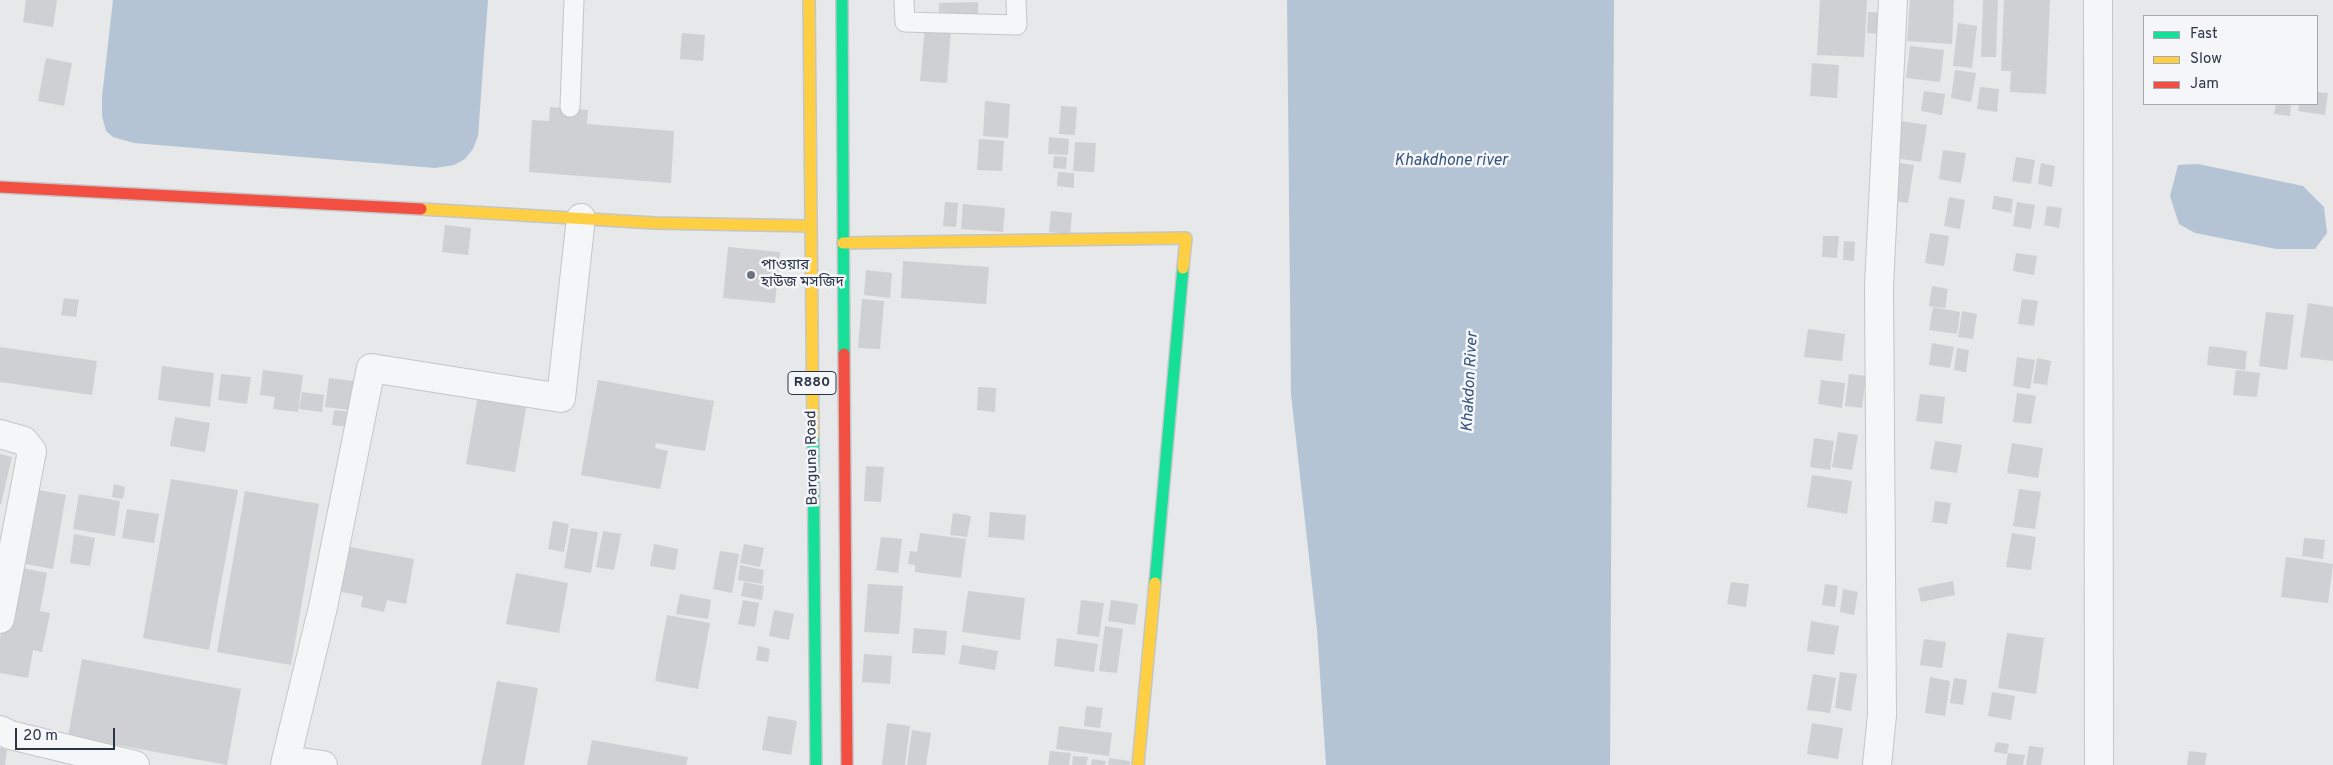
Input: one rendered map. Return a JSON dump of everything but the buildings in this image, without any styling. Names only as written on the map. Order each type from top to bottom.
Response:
[{"type":"street","name":"Barguna Road","points":[[809,0],[816,765]]},
{"type":"street","name":"R880","points":[[842,0],[847,765]]},
{"type":"street","points":[[1878,765],[1882,715],[1879,286],[1893,0]]},
{"type":"street","points":[[2098,0],[2099,765]]},
{"type":"street","points":[[0,187],[187,195],[655,223],[811,226]]},
{"type":"street","points":[[323,765],[286,763],[323,607],[371,368],[561,398],[581,218]]},
{"type":"street","points":[[843,243],[1186,238],[1138,765]]},
{"type":"street","points":[[0,434],[24,441],[32,451],[0,620]]},
{"type":"street","points":[[0,730],[10,735],[135,765]]},
{"type":"lane","points":[[570,107],[574,0]]},
{"type":"lane","points":[[904,0],[904,22],[1017,25],[1016,0]]},
{"type":"water","points":[[113,0],[488,0],[478,136],[473,149],[465,159],[454,165],[435,168],[134,143],[113,137],[106,131],[102,116],[102,97]]},
{"type":"water","name":"Khakdhone river","points":[[1287,0],[1614,0],[1610,765],[1326,765],[1317,630],[1291,394]]},
{"type":"water","points":[[2198,164],[2303,186],[2324,207],[2327,233],[2315,249],[2276,249],[2195,233],[2179,224],[2170,196],[2178,165]]},
{"type":"traffic: fast","points":[[842,0],[844,354]]},
{"type":"traffic: fast","points":[[1155,583],[1183,268]]},
{"type":"traffic: fast","points":[[813,436],[816,765]]},
{"type":"traffic: slow","points":[[809,0],[813,436]]},
{"type":"traffic: slow","points":[[421,209],[655,223],[811,226]]},
{"type":"traffic: slow","points":[[843,243],[1186,238],[1183,268]]},
{"type":"traffic: slow","points":[[1138,765],[1155,583]]},
{"type":"traffic: jam","points":[[0,187],[421,209]]},
{"type":"traffic: jam","points":[[844,354],[847,765]]},
{"type":"place","name":"পাওয়ার হাউজ মসজিদ","points":[[751,275]]},
{"type":"water label","name":"Khakdon River","points":[[1471,382]]}]
